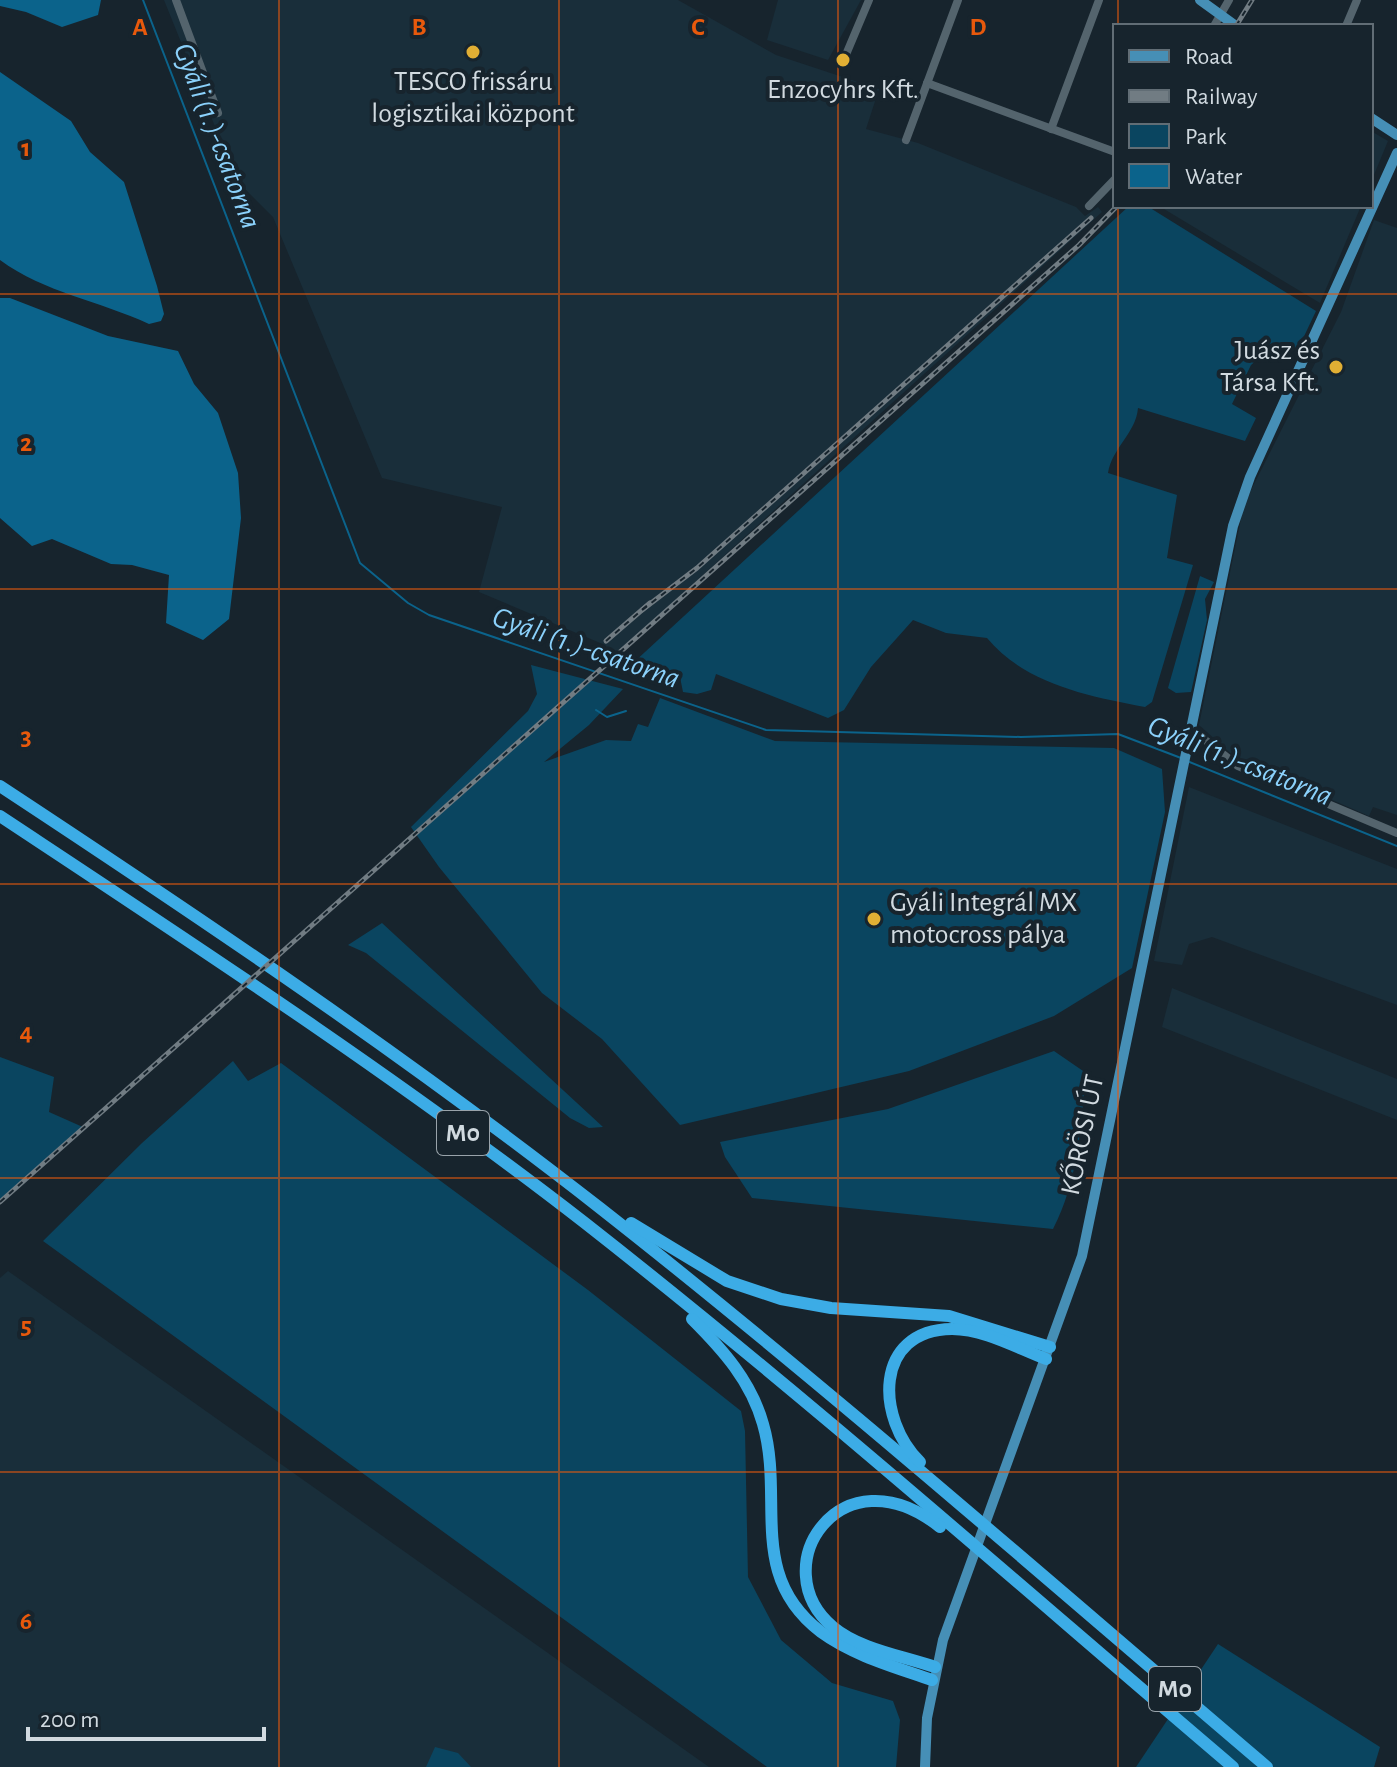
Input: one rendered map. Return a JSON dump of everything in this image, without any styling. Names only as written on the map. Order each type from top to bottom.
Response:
[{"type":"highway","name":"M0","points":[[0,786],[307,990],[597,1206],[944,1492],[1267,1767]]},
{"type":"highway","name":"M0","points":[[0,816],[290,1009],[633,1262],[869,1455],[1233,1767]]},
{"type":"highway","points":[[597,1206],[713,1274],[772,1296],[831,1308],[962,1318],[1048,1353]]},
{"type":"highway","points":[[633,1262],[725,1352],[755,1400],[767,1442],[776,1567],[795,1606],[840,1644],[934,1674]]},
{"type":"highway","points":[[944,1492],[939,1480],[907,1449],[891,1416],[888,1383],[898,1358],[919,1339],[955,1329],[1048,1353]]},
{"type":"highway","points":[[934,1674],[852,1639],[821,1615],[811,1597],[806,1567],[813,1540],[825,1523],[839,1511],[858,1502],[896,1501],[929,1518],[988,1565],[1009,1576]]},
{"type":"main road","points":[[1200,0],[1233,24]]},
{"type":"main road","points":[[1373,119],[1397,135]]},
{"type":"main road","points":[[1373,206],[1397,153]]},
{"type":"main road","points":[[1191,729],[1239,504],[1372,208]]},
{"type":"main road","name":"KŐRÖSI ÚT","points":[[934,1674],[966,1573],[1073,1287],[1085,1243],[1191,729]]},
{"type":"main road","points":[[925,1767],[934,1674]]},
{"type":"street","points":[[176,0],[218,113]]},
{"type":"street","points":[[842,64],[869,0]]},
{"type":"street","points":[[906,140],[958,0]]},
{"type":"street","points":[[1051,129],[1099,0]]},
{"type":"street","points":[[1215,24],[1229,0]]},
{"type":"street","points":[[1347,24],[1357,0]]},
{"type":"street","points":[[927,83],[1113,151]]},
{"type":"street","points":[[1089,206],[1113,181]]},
{"type":"street","points":[[1191,729],[1238,766],[1397,833]]},
{"type":"shaded area","points":[[164,0],[678,0],[776,55],[879,89],[866,129],[918,143],[1076,207],[1085,216],[1098,207],[1102,212],[614,656],[605,645],[479,592],[502,507],[382,478],[273,217],[237,181]]},
{"type":"shaded area","points":[[778,0],[861,0],[828,60],[767,40]]},
{"type":"shaded area","points":[[1373,132],[1388,141],[1373,177]]},
{"type":"shaded area","points":[[1162,208],[1360,208],[1320,303]]},
{"type":"shaded area","points":[[1374,220],[1397,228],[1397,815],[1373,807],[1369,816],[1236,758],[1199,725],[1244,504],[1341,312]]},
{"type":"shaded area","points":[[1189,787],[1397,869],[1397,1005],[1212,937],[1189,944],[1182,965],[1154,961]]},
{"type":"shaded area","points":[[1172,988],[1397,1079],[1397,1120],[1162,1027]]},
{"type":"shaded area","points":[[8,1271],[709,1767],[0,1767],[0,1278]]},
{"type":"green space","points":[[1127,208],[1150,208],[1316,311],[1298,349],[1275,344],[1251,365],[1232,404],[1256,418],[1245,441],[1138,408],[1133,425],[1110,464],[1108,473],[1177,495],[1167,558],[1193,565],[1152,702],[1145,707],[1059,686],[1020,667],[987,638],[946,633],[913,620],[871,667],[844,710],[828,718],[716,674],[711,690],[697,694],[683,692],[680,677],[632,664]]},
{"type":"green space","points":[[1200,576],[1214,582],[1205,599],[1207,620],[1191,692],[1176,693],[1168,688]]},
{"type":"green space","name":"Gyáli Integrál MX motocross pálya","points":[[531,665],[623,689],[589,725],[544,762],[606,740],[631,741],[638,724],[648,727],[660,698],[775,741],[1114,748],[1162,769],[1165,812],[1132,968],[1054,1016],[909,1071],[680,1125],[602,1039],[542,993],[439,867],[411,827],[528,711],[537,694]]},
{"type":"green space","points":[[382,923],[603,1127],[589,1128],[570,1118],[366,953],[348,945]]},
{"type":"green space","points":[[1054,1051],[1086,1073],[1073,1173],[1053,1229],[752,1198],[725,1157],[720,1142],[888,1109]]},
{"type":"green space","points":[[0,1057],[54,1077],[49,1112],[85,1128],[0,1202]]},
{"type":"green space","points":[[233,1061],[248,1081],[281,1063],[588,1290],[741,1411],[745,1431],[748,1577],[781,1640],[832,1683],[893,1701],[900,1720],[896,1767],[767,1767],[43,1241],[142,1143]]},
{"type":"green space","points":[[1218,1644],[1380,1747],[1374,1767],[1136,1767]]},
{"type":"green space","points":[[435,1747],[458,1753],[471,1767],[426,1767]]},
{"type":"water","points":[[0,0],[101,0],[98,15],[62,27],[26,12],[0,6]]},
{"type":"water","points":[[0,72],[71,121],[90,152],[124,182],[157,286],[164,314],[161,321],[149,324],[54,289],[0,260]]},
{"type":"water","points":[[0,298],[10,298],[108,336],[178,351],[194,384],[218,413],[238,473],[241,518],[229,619],[203,640],[166,623],[169,575],[132,565],[111,564],[52,539],[32,546],[0,518]]},
{"type":"waterway","name":"Gyáli (1.)-csatorna","points":[[143,0],[360,563],[408,603],[429,615],[766,730],[1021,737],[1118,734],[1181,758]]},
{"type":"waterway","points":[[596,710],[607,717],[626,711]]},
{"type":"waterway","name":"Gyáli (1.)-csatorna","points":[[1187,761],[1397,846]]},
{"type":"railway","points":[[1237,24],[1252,0]]},
{"type":"railway","points":[[0,1202],[1079,245],[1115,208]]},
{"type":"railway","points":[[642,610],[697,568],[1091,218]]},
{"type":"railway","points":[[606,641],[650,603]]},
{"type":"place","name":"TESCO frissáru logisztikai központ","points":[[473,52]]},
{"type":"place","name":"Enzocyhrs Kft.","points":[[843,60]]},
{"type":"place","name":"Juász és Társa Kft.","points":[[1336,367]]},
{"type":"place","name":"Gyáli Integrál MX motocross pálya","points":[[874,919]]}]
